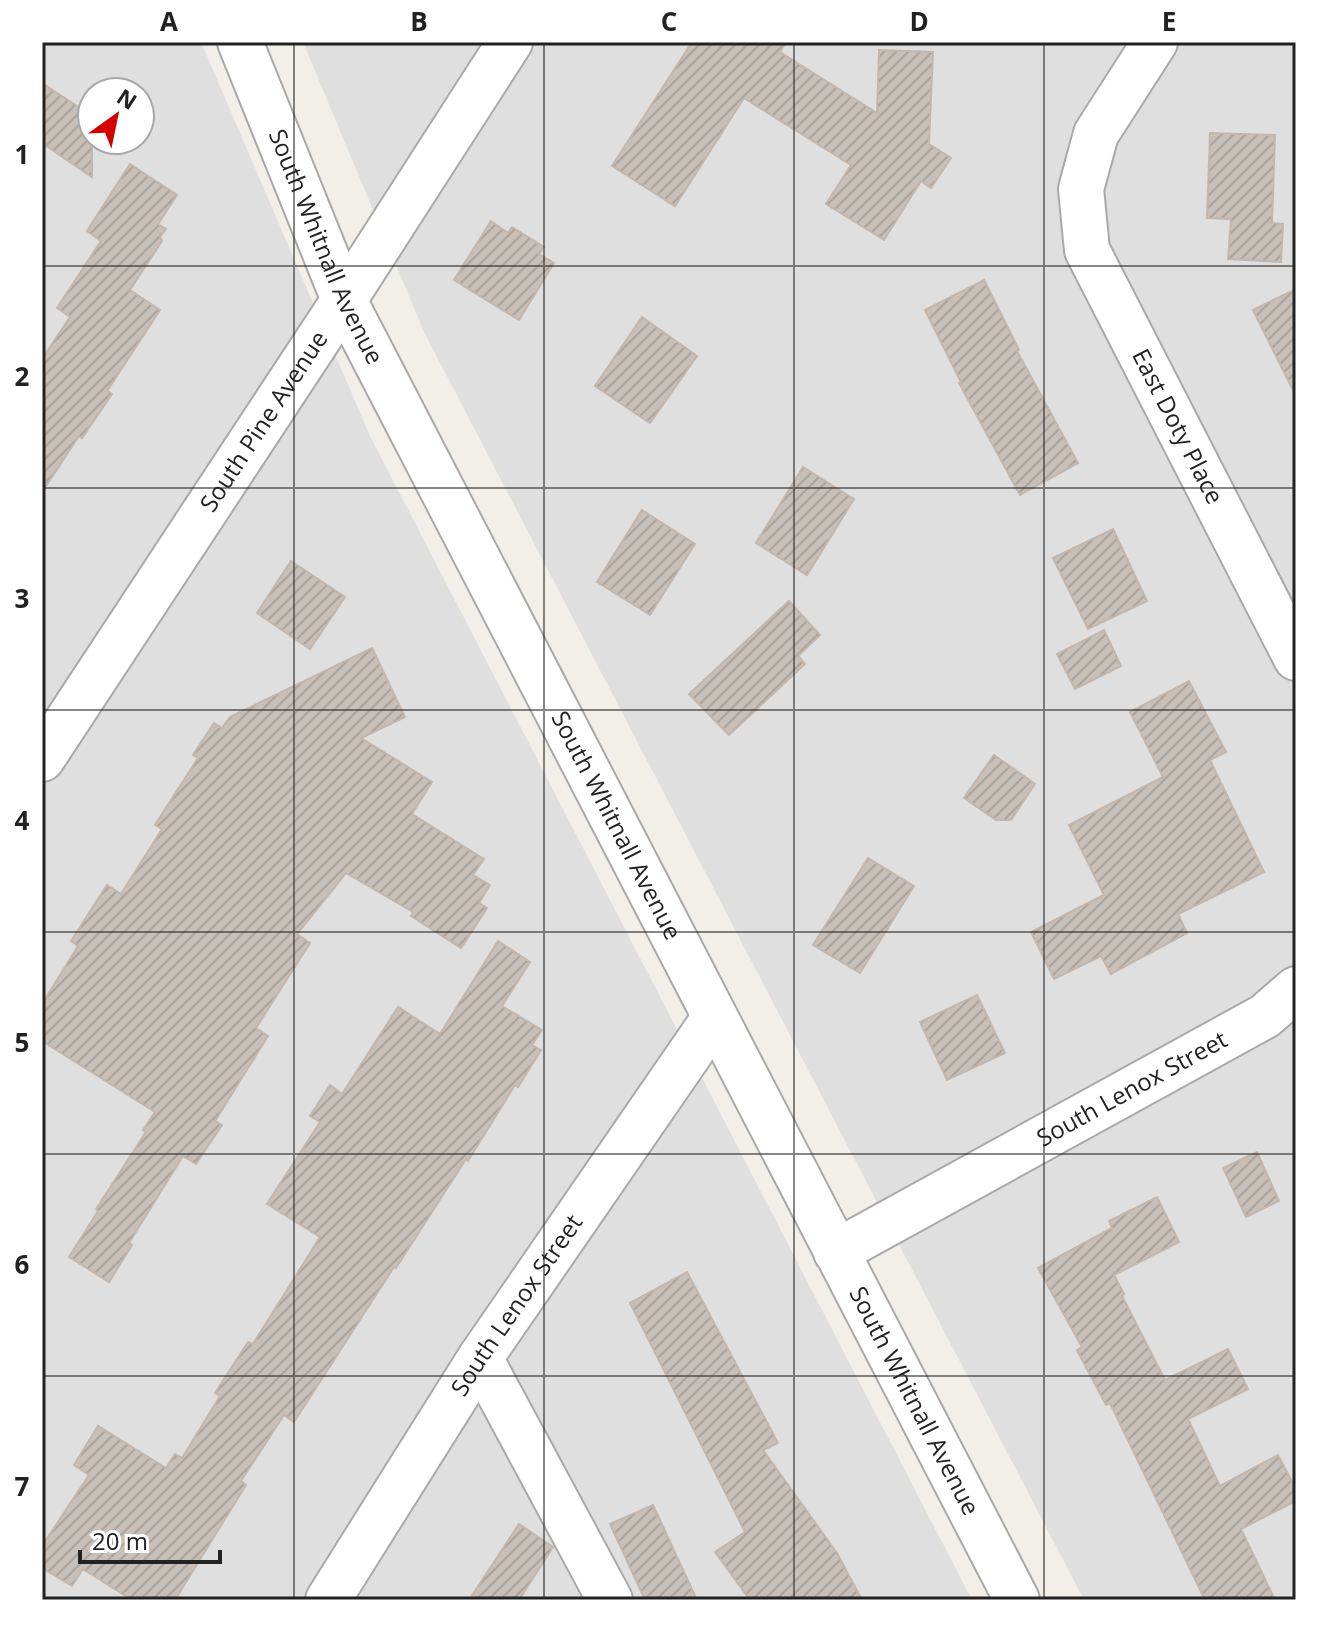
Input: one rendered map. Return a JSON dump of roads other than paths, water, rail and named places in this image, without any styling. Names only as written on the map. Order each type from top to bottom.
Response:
[{"type":"street","name":"South Whitnall Avenue","points":[[240,42],[344,300],[1017,1600]]},
{"type":"street","name":"South Pine Avenue","points":[[42,759],[510,42]]},
{"type":"street","name":"East Doty Place","points":[[1155,42],[1096,134],[1081,189],[1087,250],[1296,658]]},
{"type":"street","name":"South Lenox Street","points":[[836,1252],[1265,1016],[1296,989]]},
{"type":"street","name":"South Lenox Street","points":[[328,1600],[480,1358],[715,1017]]},
{"type":"street","points":[[480,1358],[610,1600]]}]
